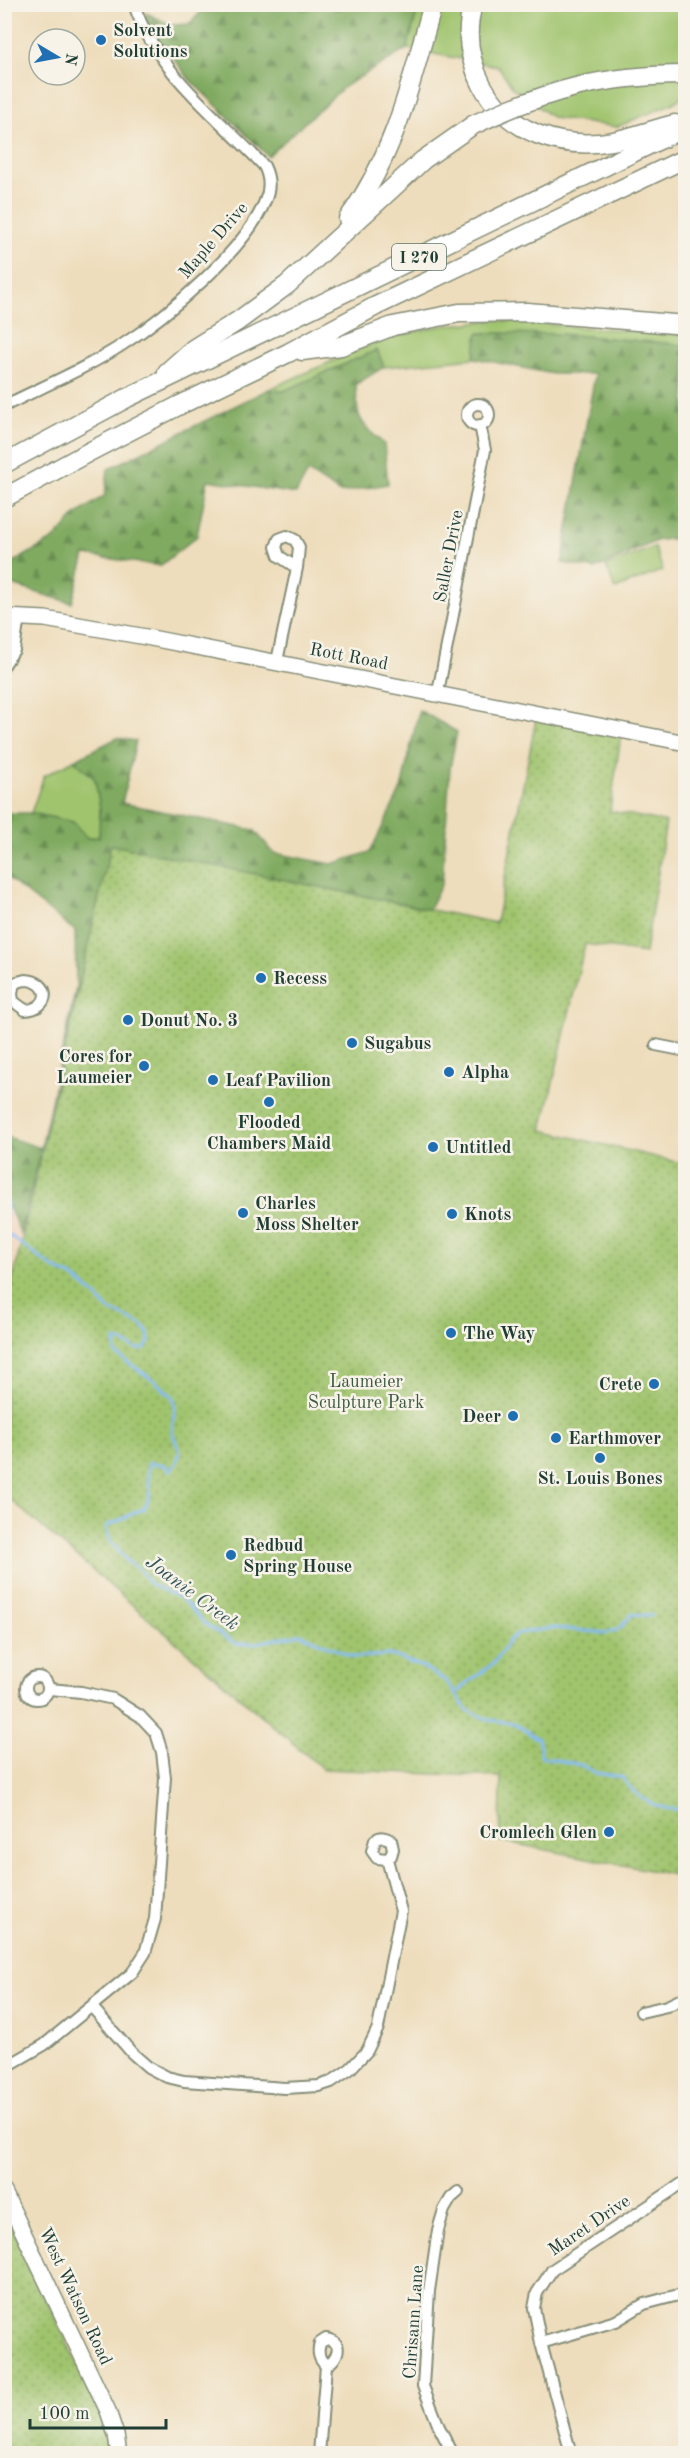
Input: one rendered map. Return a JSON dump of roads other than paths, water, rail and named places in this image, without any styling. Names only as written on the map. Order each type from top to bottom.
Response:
[{"type":"highway","points":[[331,243],[369,187],[389,149],[433,4]]},
{"type":"highway","points":[[473,4],[469,42],[478,78],[499,110],[528,131],[561,141],[597,143],[629,137],[686,121]]},
{"type":"highway","points":[[152,386],[193,349],[238,321],[287,285],[423,160],[473,125],[542,95],[582,84],[621,77],[686,75]]},
{"type":"highway","name":"I 270","points":[[4,464],[152,386],[686,127]]},
{"type":"highway","name":"I 270","points":[[4,498],[180,405],[288,353],[376,306],[686,158]]},
{"type":"highway","points":[[288,353],[341,346],[393,326],[459,313],[527,312],[686,325]]},
{"type":"street","name":"Maple Drive","points":[[4,406],[107,354],[165,314],[227,255],[254,222],[265,203],[269,180],[264,166],[177,76],[145,33],[134,4]]},
{"type":"street","name":"Saller Drive","points":[[438,692],[485,450],[480,425]]},
{"type":"street","points":[[277,661],[297,568]]},
{"type":"street","name":"Rott Road","points":[[12,617],[146,636],[438,692],[686,743]]},
{"type":"street","points":[[4,665],[14,650],[12,617]]},
{"type":"street","points":[[4,975],[14,983]]},
{"type":"street","points":[[656,1046],[686,1051]]},
{"type":"street","points":[[4,2068],[44,2045],[132,1973],[139,1964],[149,1941],[155,1919],[165,1778],[162,1752],[156,1733],[148,1723],[122,1704],[103,1696],[50,1689]]},
{"type":"street","points":[[92,2007],[132,2053],[148,2067],[166,2077],[184,2081],[285,2088],[319,2086],[331,2082],[350,2069],[367,2051],[378,2028],[401,1911],[387,1859]]},
{"type":"street","points":[[641,2012],[667,2006],[686,1997]]},
{"type":"street","name":"Maret Drive","points":[[571,2454],[541,2343],[534,2308],[536,2298],[552,2270],[686,2181]]},
{"type":"street","name":"West Watson Road","points":[[4,2192],[108,2411],[116,2435],[118,2454]]},
{"type":"street","name":"Chrisann Lane","points":[[453,2454],[439,2427],[423,2386],[429,2291],[438,2230],[450,2198],[458,2192]]},
{"type":"street","points":[[541,2343],[616,2321],[645,2304],[686,2293]]},
{"type":"street","points":[[319,2454],[326,2366]]},
{"type":"waterway","name":"Joanie Creek","points":[[4,1198],[7,1204],[5,1231],[9,1235],[52,1267],[73,1277],[108,1309],[142,1325],[148,1332],[149,1342],[144,1349],[136,1349],[115,1340],[116,1354],[172,1396],[175,1404],[172,1432],[180,1452],[176,1464],[170,1471],[165,1465],[149,1463],[150,1490],[144,1509],[108,1525],[106,1529],[111,1542],[128,1562],[140,1570],[150,1584],[182,1599],[204,1623],[236,1644],[257,1643],[300,1634],[354,1657],[391,1655],[423,1667],[446,1681],[467,1710],[489,1720],[514,1723],[538,1739],[542,1757],[581,1765],[596,1773],[622,1777],[642,1798],[658,1806],[686,1809]]},
{"type":"waterway","points":[[455,1693],[494,1663],[510,1639],[519,1633],[554,1628],[607,1633],[619,1629],[632,1614],[652,1616]]},
{"type":"place","name":"Solvent Solutions","points":[[101,40]]},
{"type":"place","name":"Recess","points":[[261,978]]},
{"type":"place","name":"Donut No. 3","points":[[128,1020]]},
{"type":"place","name":"Sugabus","points":[[352,1043]]},
{"type":"place","name":"Cores for Laumeier","points":[[144,1066]]},
{"type":"place","name":"Alpha","points":[[449,1072]]},
{"type":"place","name":"Leaf Pavilion","points":[[213,1080]]},
{"type":"place","name":"Flooded Chambers Maid","points":[[269,1102]]},
{"type":"place","name":"Untitled","points":[[433,1147]]},
{"type":"place","name":"Charles Moss Shelter","points":[[243,1213]]},
{"type":"place","name":"Knots","points":[[452,1214]]},
{"type":"place","name":"The Way","points":[[451,1333]]},
{"type":"place","name":"Crete","points":[[654,1384]]},
{"type":"place","name":"Deer","points":[[513,1416]]},
{"type":"place","name":"Earthmover","points":[[556,1438]]},
{"type":"place","name":"St. Louis Bones","points":[[600,1458]]},
{"type":"place","name":"Redbud Spring House","points":[[231,1555]]},
{"type":"place","name":"Cromlech Glen","points":[[609,1832]]},
{"type":"park label","name":"Laumeier Sculpture Park","points":[[366,1391]]}]
